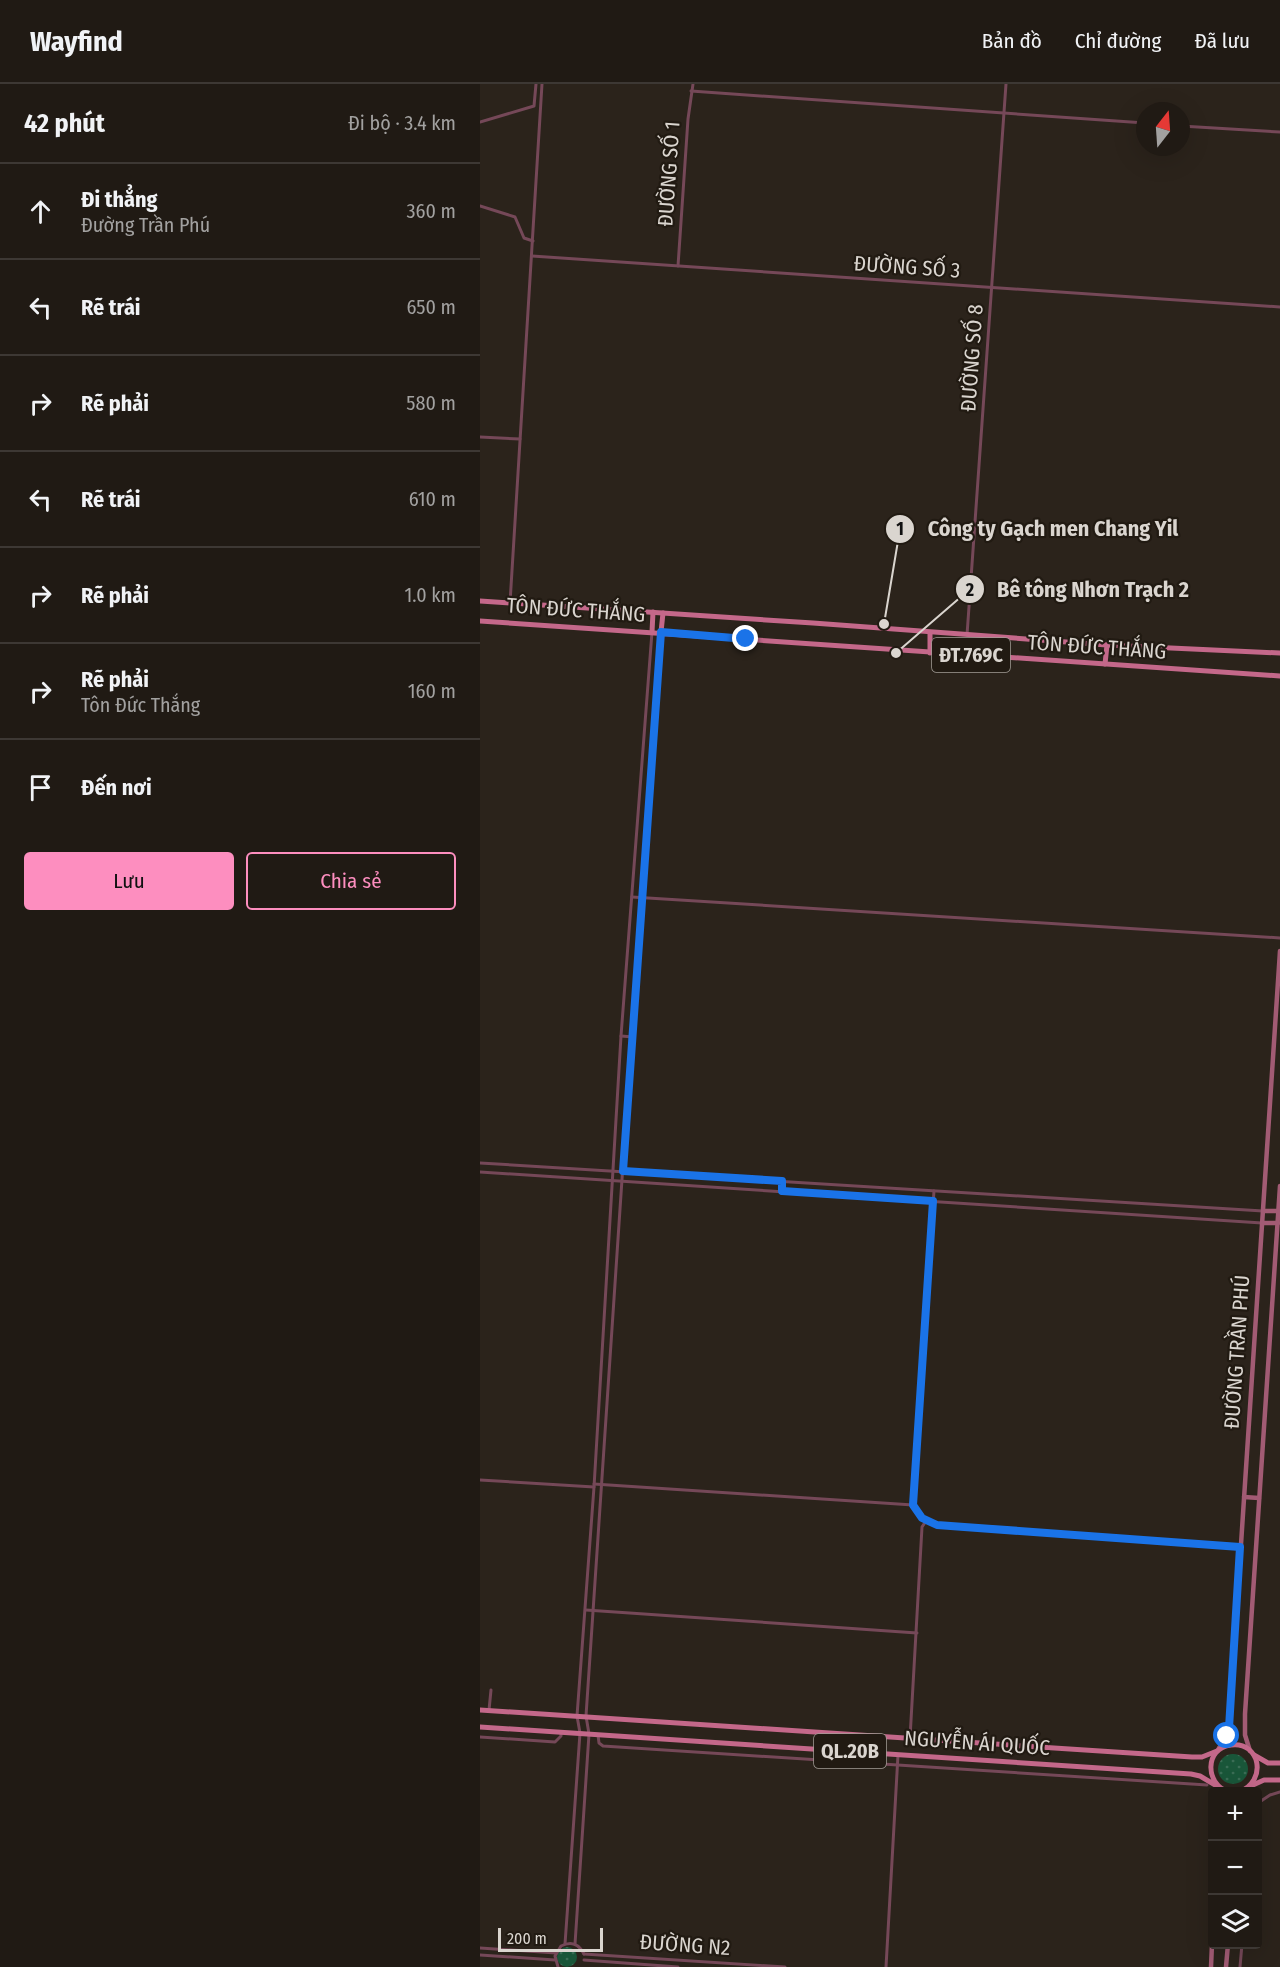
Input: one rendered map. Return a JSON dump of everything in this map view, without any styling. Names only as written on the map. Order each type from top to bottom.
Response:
[{"type":"main road","name":"TÔN ĐỨC THẮNG","points":[[480,601],[813,622],[930,633],[1107,645],[1280,653]]},
{"type":"main road","points":[[651,632],[653,612]]},
{"type":"main road","points":[[661,632],[663,613]]},
{"type":"main road","name":"TÔN ĐỨC THẮNG","points":[[480,621],[1280,676]]},
{"type":"main road","points":[[930,633],[930,653]]},
{"type":"main road","points":[[1105,664],[1107,645]]},
{"type":"main road","name":"ĐƯỜNG TRẦN PHÚ","points":[[1217,1751],[1227,1736],[1229,1728],[1280,951]]},
{"type":"main road","name":"ĐƯỜNG TRẦN PHÚ","points":[[1251,1751],[1245,1730],[1280,1186]]},
{"type":"main road","points":[[1263,1211],[1278,1211]]},
{"type":"main road","points":[[1262,1223],[1278,1223]]},
{"type":"main road","points":[[1244,1497],[1259,1498]]},
{"type":"main road","name":"NGUYỄN ÁI QUỐC","points":[[480,1710],[1192,1757],[1202,1757],[1223,1747],[1238,1745],[1251,1751]]},
{"type":"main road","name":"NGUYỄN ÁI QUỐC","points":[[480,1727],[1191,1774],[1200,1776],[1216,1787]]},
{"type":"main road","points":[[1217,1751],[1212,1757],[1210,1772],[1218,1787]]},
{"type":"main road","points":[[1251,1751],[1260,1760],[1280,1763]]},
{"type":"main road","points":[[1248,1787],[1256,1778],[1258,1771],[1251,1751]]},
{"type":"main road","points":[[1251,1787],[1264,1780],[1280,1780]]},
{"type":"main road","points":[[1211,1967],[1212,1949]]},
{"type":"main road","points":[[1226,1967],[1228,1949]]},
{"type":"street","points":[[480,122],[534,105],[536,84]]},
{"type":"street","points":[[510,603],[542,84]]},
{"type":"street","name":"ĐƯỜNG SỐ 1","points":[[678,266],[693,84]]},
{"type":"street","name":"ĐƯỜNG SỐ 8","points":[[968,635],[1006,84]]},
{"type":"street","points":[[691,91],[1136,122]]},
{"type":"street","points":[[1190,127],[1280,132]]},
{"type":"street","points":[[480,206],[515,218],[524,238],[533,241]]},
{"type":"street","name":"ĐƯỜNG SỐ 3","points":[[532,256],[1280,307]]},
{"type":"street","points":[[480,437],[520,439]]},
{"type":"street","points":[[558,1967],[555,1960],[556,1953],[565,1944],[580,1733],[577,1716],[594,1486],[612,1170],[651,632]]},
{"type":"street","points":[[583,1966],[584,1954],[575,1944],[589,1734],[586,1716],[661,632]]},
{"type":"street","points":[[641,777],[650,778]]},
{"type":"street","points":[[632,897],[1280,938]]},
{"type":"street","points":[[621,1036],[633,1037]]},
{"type":"street","points":[[480,1163],[1263,1211]]},
{"type":"street","points":[[480,1172],[1262,1223]]},
{"type":"street","points":[[782,1181],[782,1191]]},
{"type":"street","points":[[934,1191],[913,1505],[920,1515],[926,1521],[937,1525],[1240,1547]]},
{"type":"street","points":[[480,1479],[913,1505]]},
{"type":"street","points":[[910,1738],[922,1527],[926,1521]]},
{"type":"street","points":[[586,1610],[917,1633]]},
{"type":"street","points":[[489,1710],[491,1690]]},
{"type":"street","points":[[480,1737],[555,1742],[561,1736],[561,1732]]},
{"type":"street","points":[[598,1735],[599,1743],[603,1746],[1207,1785]]},
{"type":"street","points":[[886,1967],[898,1755]]},
{"type":"street","points":[[1262,1800],[1280,1792]]},
{"type":"street","points":[[565,1944],[575,1944]]},
{"type":"street","points":[[480,1948],[556,1953]]},
{"type":"street","points":[[1240,1967],[1242,1949]]},
{"type":"street","name":"ĐƯỜNG N2","points":[[584,1954],[785,1967]]},
{"type":"street","points":[[480,1955],[555,1960]]},
{"type":"street","name":"ĐƯỜNG N2","points":[[585,1960],[678,1967]]},
{"type":"green space","points":[[1233,1754],[1244,1758],[1248,1769],[1244,1780],[1233,1784],[1222,1780],[1218,1769],[1222,1758]]},
{"type":"green space","points":[[567,1947],[574,1950],[577,1957],[574,1964],[567,1967],[560,1964],[557,1957],[560,1950]]},
{"type":"place","name":"Công ty Gạch men Chang Yil","points":[[884,624]]},
{"type":"place","name":"Bê tông Nhơn Trạch 2","points":[[896,653]]},
{"type":"route","points":[[746,639],[661,632],[623,1171],[782,1181],[782,1191],[933,1201],[913,1505],[922,1518],[937,1525],[1240,1547],[1227,1736]]}]
